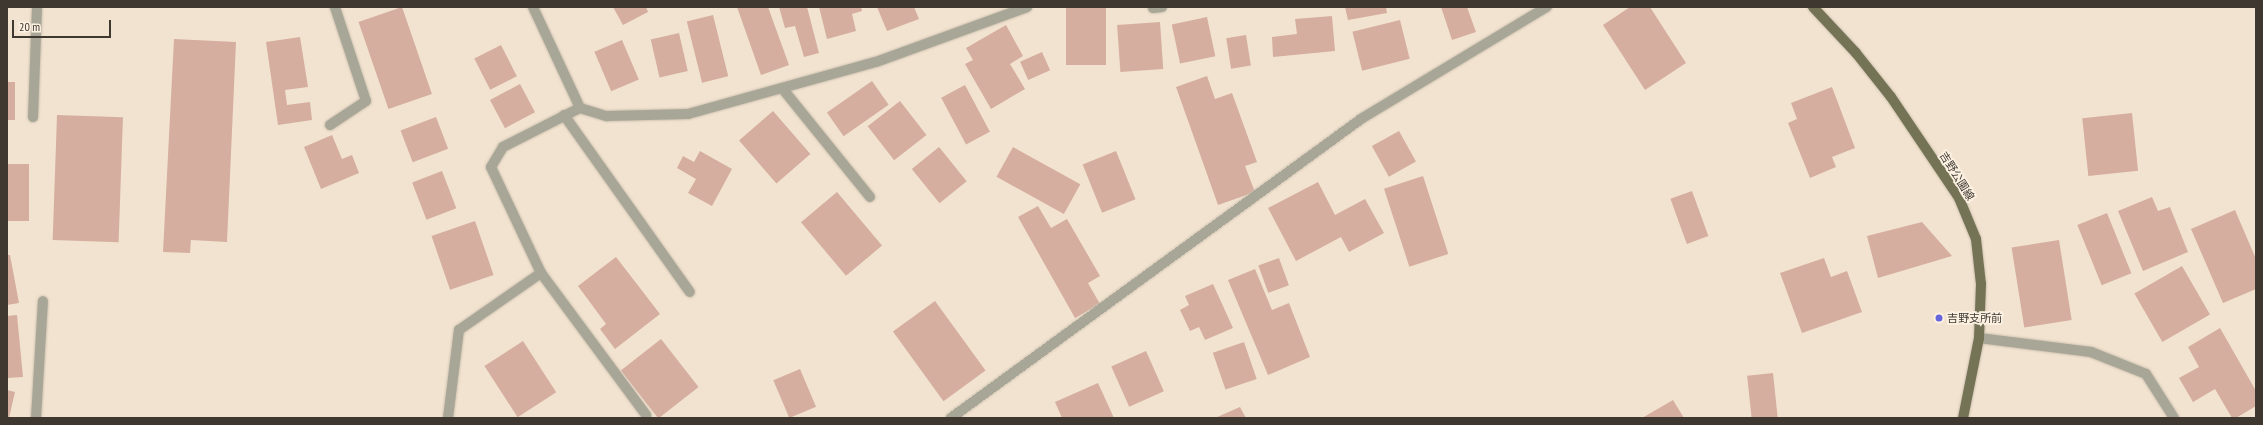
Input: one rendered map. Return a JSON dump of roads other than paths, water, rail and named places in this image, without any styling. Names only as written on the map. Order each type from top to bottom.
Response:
[{"type":"main road","name":"吉野公園線","points":[[1813,7],[1891,96],[1959,198],[1976,239],[1981,284],[1979,338],[1962,418]]},
{"type":"street","points":[[33,117],[37,7]]},
{"type":"street","points":[[330,125],[366,101],[335,7]]},
{"type":"street","points":[[533,7],[580,108]]},
{"type":"street","points":[[646,415],[541,273],[491,167],[503,147],[580,108],[607,116],[688,114],[876,62],[1026,7]]},
{"type":"street","points":[[951,418],[1361,119],[1547,7]]},
{"type":"street","points":[[782,88],[870,197]]},
{"type":"street","points":[[564,115],[690,292]]},
{"type":"street","points":[[448,418],[459,330],[541,273]]},
{"type":"street","points":[[36,418],[43,301]]},
{"type":"street","points":[[1979,338],[2091,352],[2146,374],[2174,418]]},
{"type":"place","name":"吉野支所前","points":[[1939,318]]}]
